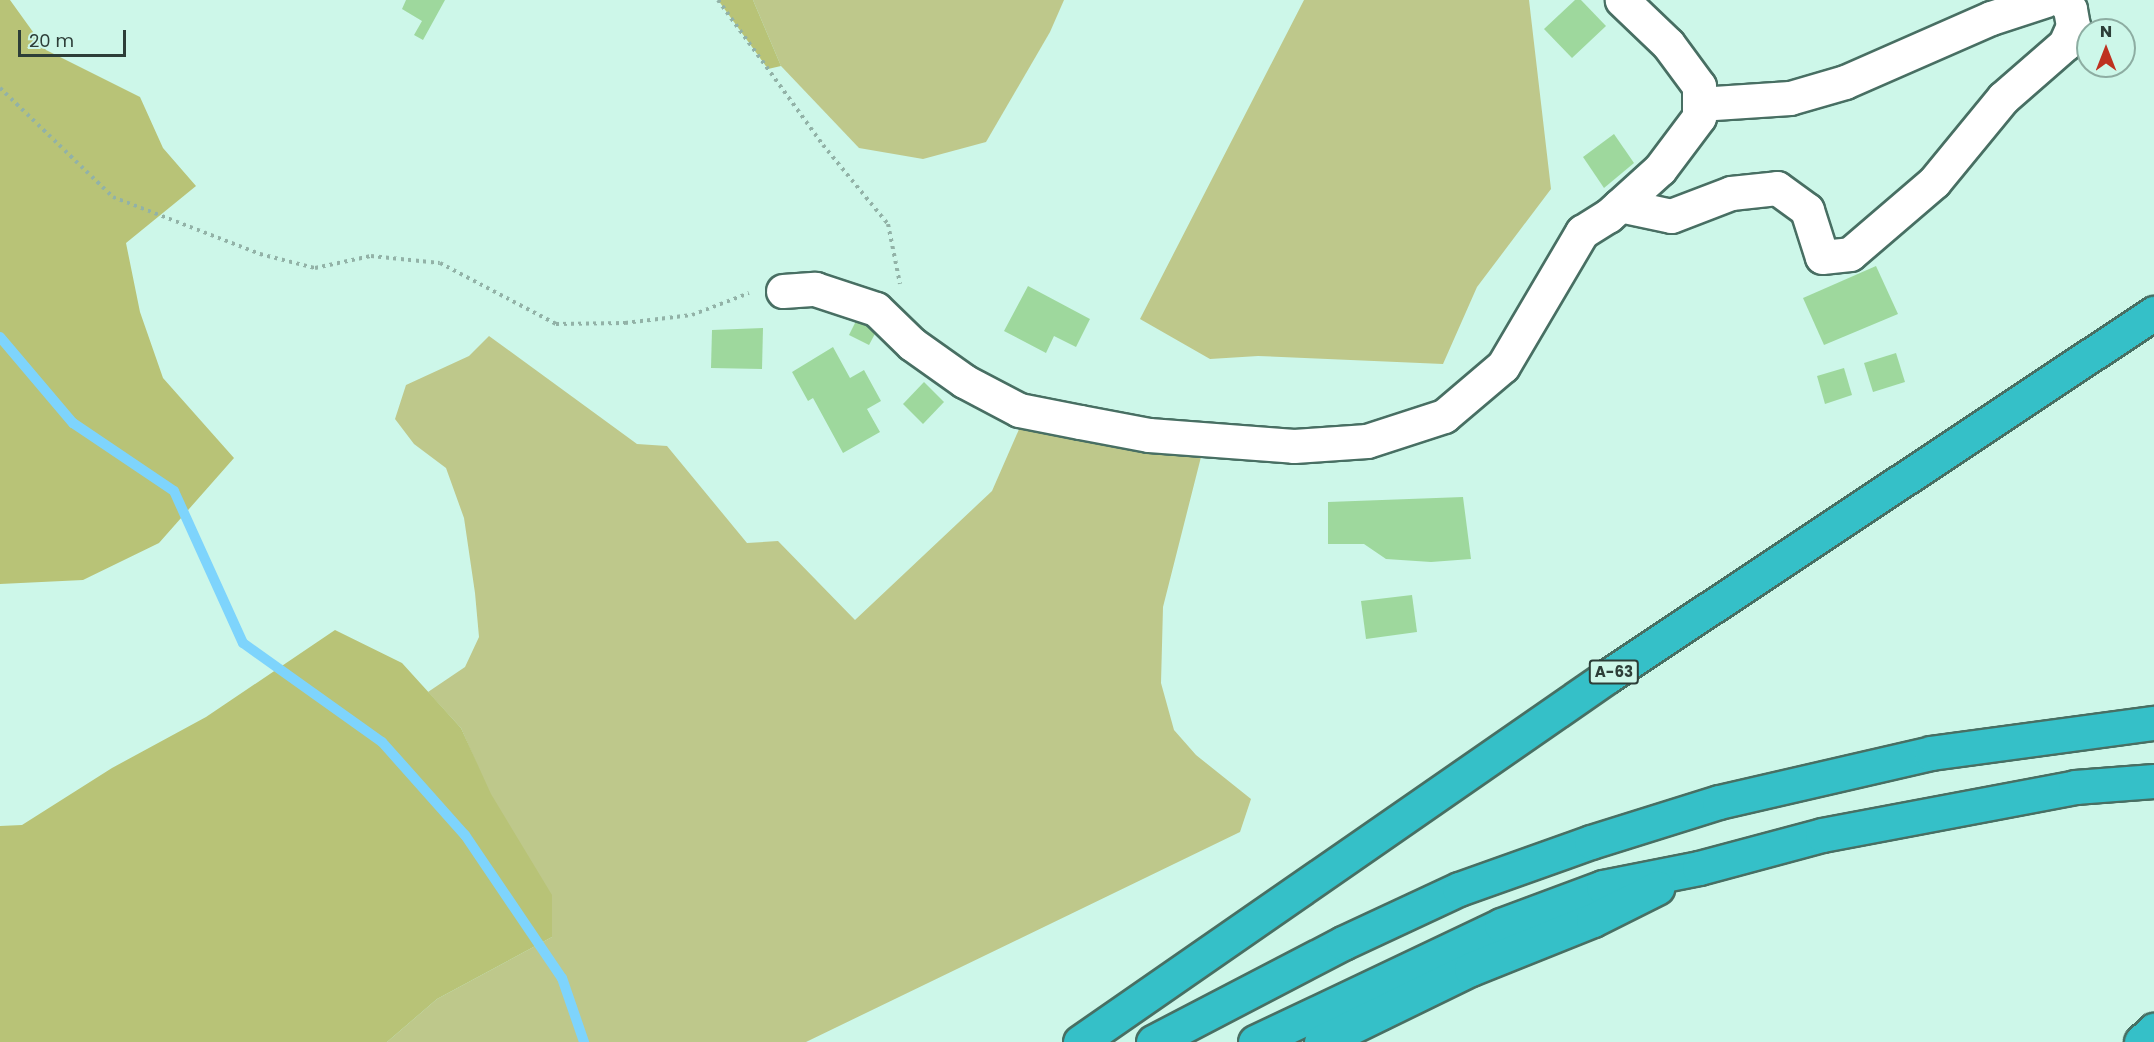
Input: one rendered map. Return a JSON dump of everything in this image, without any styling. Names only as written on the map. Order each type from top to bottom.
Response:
[{"type":"highway","name":"A-63","points":[[1080,1042],[1608,676],[2154,313]]},
{"type":"highway","points":[[1153,1042],[1343,944],[1459,889],[1591,842],[1719,802],[1930,753],[2154,723]]},
{"type":"highway","points":[[1255,1042],[1502,925],[1603,887],[1699,868],[1821,835],[2075,787],[2154,781]]},
{"type":"highway","points":[[1322,1042],[1410,997],[1593,920],[1699,868]]},
{"type":"highway","points":[[2141,1042],[2154,1030]]},
{"type":"street","points":[[783,291],[815,289],[876,309],[912,344],[964,381],[1019,410],[1149,435],[1294,446],[1366,441],[1444,416],[1503,366],[1582,232],[1620,205],[1660,169],[1699,117],[1699,86],[1683,63],[1622,0]]},
{"type":"street","points":[[1699,104],[1790,98],[1845,82],[1991,18],[2046,0]]},
{"type":"street","points":[[1620,205],[1671,216],[1731,193],[1777,188],[1807,210],[1821,257],[1850,254],[1934,182],[2003,98],[2066,44],[2073,26],[2070,9],[2063,0]]},
{"type":"path","points":[[718,0],[823,145],[888,224],[901,289]]},
{"type":"path","points":[[0,88],[113,197],[260,254],[315,268],[371,256],[440,263],[556,324],[625,323],[692,315],[745,294],[783,291]]},
{"type":"green space","points":[[0,0],[10,0],[46,50],[140,97],[163,148],[196,186],[126,243],[140,312],[163,378],[234,458],[159,543],[83,580],[0,584]]},
{"type":"green space","points":[[718,0],[753,0],[781,66],[768,69]]},
{"type":"green space","points":[[753,0],[1064,0],[1050,32],[986,142],[923,159],[859,148],[781,66]]},
{"type":"green space","points":[[1304,0],[1529,0],[1551,189],[1477,287],[1443,364],[1258,356],[1210,359],[1140,319]]},
{"type":"green space","points":[[489,336],[637,444],[667,446],[747,543],[778,541],[855,620],[992,491],[1020,427],[1201,457],[1163,607],[1161,683],[1174,730],[1196,755],[1251,799],[1240,832],[806,1042],[387,1042],[437,999],[552,937],[461,728],[428,692],[465,667],[479,637],[475,593],[464,518],[446,468],[414,444],[395,419],[406,385],[469,356]]},
{"type":"green space","points":[[335,630],[402,663],[461,728],[491,794],[552,895],[552,937],[437,999],[387,1042],[0,1042],[0,826],[22,825],[112,768],[206,717]]},
{"type":"building","points":[[406,0],[445,0],[423,40],[414,35],[422,21],[402,9]]},
{"type":"building","points":[[1575,0],[1581,0],[1606,26],[1572,58],[1544,29]]},
{"type":"building","points":[[1614,134],[1634,163],[1604,188],[1583,157]]},
{"type":"building","points":[[1876,266],[1898,314],[1824,345],[1803,298]]},
{"type":"building","points":[[1028,286],[1090,319],[1076,347],[1054,336],[1046,353],[1004,331]]},
{"type":"building","points":[[857,319],[877,330],[869,345],[849,335]]},
{"type":"building","points":[[763,328],[762,369],[711,368],[712,330]]},
{"type":"building","points":[[833,347],[850,378],[864,370],[881,401],[867,409],[880,432],[843,453],[813,398],[808,401],[792,372]]},
{"type":"building","points":[[1896,353],[1905,382],[1873,392],[1864,363]]},
{"type":"building","points":[[1844,368],[1852,395],[1825,404],[1817,376]]},
{"type":"building","points":[[924,382],[944,402],[923,424],[903,404]]},
{"type":"building","points":[[1463,497],[1471,559],[1431,562],[1386,559],[1364,544],[1328,544],[1328,502]]},
{"type":"building","points":[[1412,595],[1417,632],[1366,639],[1361,601]]},
{"type":"waterway","points":[[0,337],[73,423],[174,491],[243,643],[382,742],[465,835],[562,978],[584,1042]]}]
